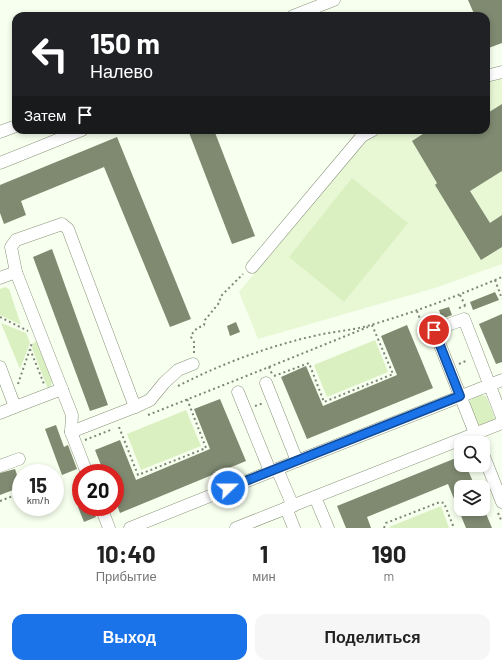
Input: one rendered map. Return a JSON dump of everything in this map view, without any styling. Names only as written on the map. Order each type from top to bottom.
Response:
[{"type":"lane","points":[[303,12],[334,0]]},
{"type":"lane","points":[[490,75],[502,72]]},
{"type":"lane","points":[[0,132],[12,128]]},
{"type":"lane","points":[[0,163],[72,134]]},
{"type":"lane","points":[[252,267],[362,136],[366,134]]},
{"type":"lane","points":[[83,464],[71,432],[72,415],[16,272],[11,248],[16,240],[62,224],[68,229],[135,407]]},
{"type":"lane","points":[[0,278],[16,272]]},
{"type":"lane","points":[[476,436],[434,330],[464,318],[502,417]]},
{"type":"lane","points":[[71,432],[150,400],[178,370],[193,364]]},
{"type":"lane","points":[[0,366],[14,404]]},
{"type":"lane","points":[[130,528],[502,380]]},
{"type":"lane","points":[[266,383],[297,461]]},
{"type":"lane","points":[[0,413],[14,404],[62,389]]},
{"type":"lane","points":[[238,392],[274,470],[289,507],[294,528]]},
{"type":"lane","points":[[480,436],[502,423]]},
{"type":"lane","points":[[236,528],[315,497],[454,446]]},
{"type":"lane","points":[[0,466],[19,459]]},
{"type":"lane","points":[[490,472],[502,502]]},
{"type":"lane","points":[[315,497],[328,528]]},
{"type":"lane","points":[[104,516],[109,528]]},
{"type":"path","points":[[193,364],[194,342],[191,337],[192,333],[204,325],[226,290],[252,267]]},
{"type":"path","points":[[146,415],[373,325],[460,295],[502,277]]},
{"type":"path","points":[[495,280],[502,298]]},
{"type":"path","points":[[460,295],[465,306]]},
{"type":"path","points":[[0,317],[34,334]]},
{"type":"path","points":[[269,367],[273,377],[309,363],[324,402],[393,374],[373,325]]},
{"type":"path","points":[[174,388],[239,358],[317,335],[373,325]]},
{"type":"path","points":[[14,404],[32,341]]},
{"type":"path","points":[[30,348],[48,394]]},
{"type":"path","points":[[449,368],[478,356]]},
{"type":"path","points":[[82,441],[119,427],[138,475],[206,448],[187,399]]},
{"type":"path","points":[[245,410],[273,400]]},
{"type":"path","points":[[0,501],[12,496]]},
{"type":"path","points":[[384,528],[386,523],[440,502],[444,503],[454,528]]},
{"type":"shaded area","points":[[502,77],[502,264],[435,288],[258,339],[239,292],[363,140],[374,134],[490,134],[490,80]]},
{"type":"shaded area","points":[[352,178],[408,223],[344,302],[289,257]]},
{"type":"shaded area","points":[[5,287],[9,289],[21,325],[0,315],[0,289]]},
{"type":"shaded area","points":[[1,323],[26,333],[30,343],[20,369]]},
{"type":"shaded area","points":[[375,340],[388,372],[327,397],[314,365]]},
{"type":"shaded area","points":[[37,341],[52,381],[51,386],[48,389],[32,348],[33,343]]},
{"type":"shaded area","points":[[481,395],[486,396],[495,418],[493,421],[479,426],[468,403],[472,399]]},
{"type":"shaded area","points":[[186,410],[201,446],[141,470],[127,434]]},
{"type":"shaded area","points":[[441,506],[449,528],[389,527]]},
{"type":"building","points":[[468,0],[502,0],[502,43],[490,48],[490,12],[473,12]]},
{"type":"building","points":[[502,104],[502,171],[470,191],[490,223],[502,215],[502,247],[481,260],[435,185],[437,183],[412,141],[423,134],[490,134],[490,112]]},
{"type":"building","points":[[190,134],[216,134],[255,236],[232,244]]},
{"type":"building","points":[[117,137],[191,319],[170,327],[104,167],[21,201],[26,215],[4,224],[0,213],[0,185]]},
{"type":"building","points":[[52,249],[108,405],[90,411],[33,257]]},
{"type":"building","points":[[495,292],[499,300],[473,310],[470,302]]},
{"type":"building","points":[[449,307],[452,315],[442,319],[439,310]]},
{"type":"building","points":[[502,314],[502,362],[496,364],[479,324]]},
{"type":"building","points":[[236,322],[240,332],[230,336],[227,326]]},
{"type":"building","points":[[407,325],[433,388],[307,439],[281,377],[306,366],[323,406],[397,375],[381,336]]},
{"type":"building","points":[[220,399],[246,461],[124,511],[124,464],[100,464],[95,450],[120,440],[136,480],[210,449],[194,409]]},
{"type":"building","points":[[56,425],[64,447],[68,445],[75,464],[72,464],[72,471],[64,474],[64,464],[58,464],[45,429]]},
{"type":"building","points":[[454,459],[454,472],[469,472],[472,480],[454,480],[454,499],[448,484],[367,517],[371,528],[346,528],[337,506]]},
{"type":"building","points":[[12,470],[12,490],[0,495],[0,473]]},
{"type":"building","points":[[82,516],[96,516],[96,517],[84,522]]},
{"type":"building","points":[[461,516],[487,516],[492,528],[466,528]]},
{"type":"route","points":[[228,488],[460,396],[434,330]]}]
